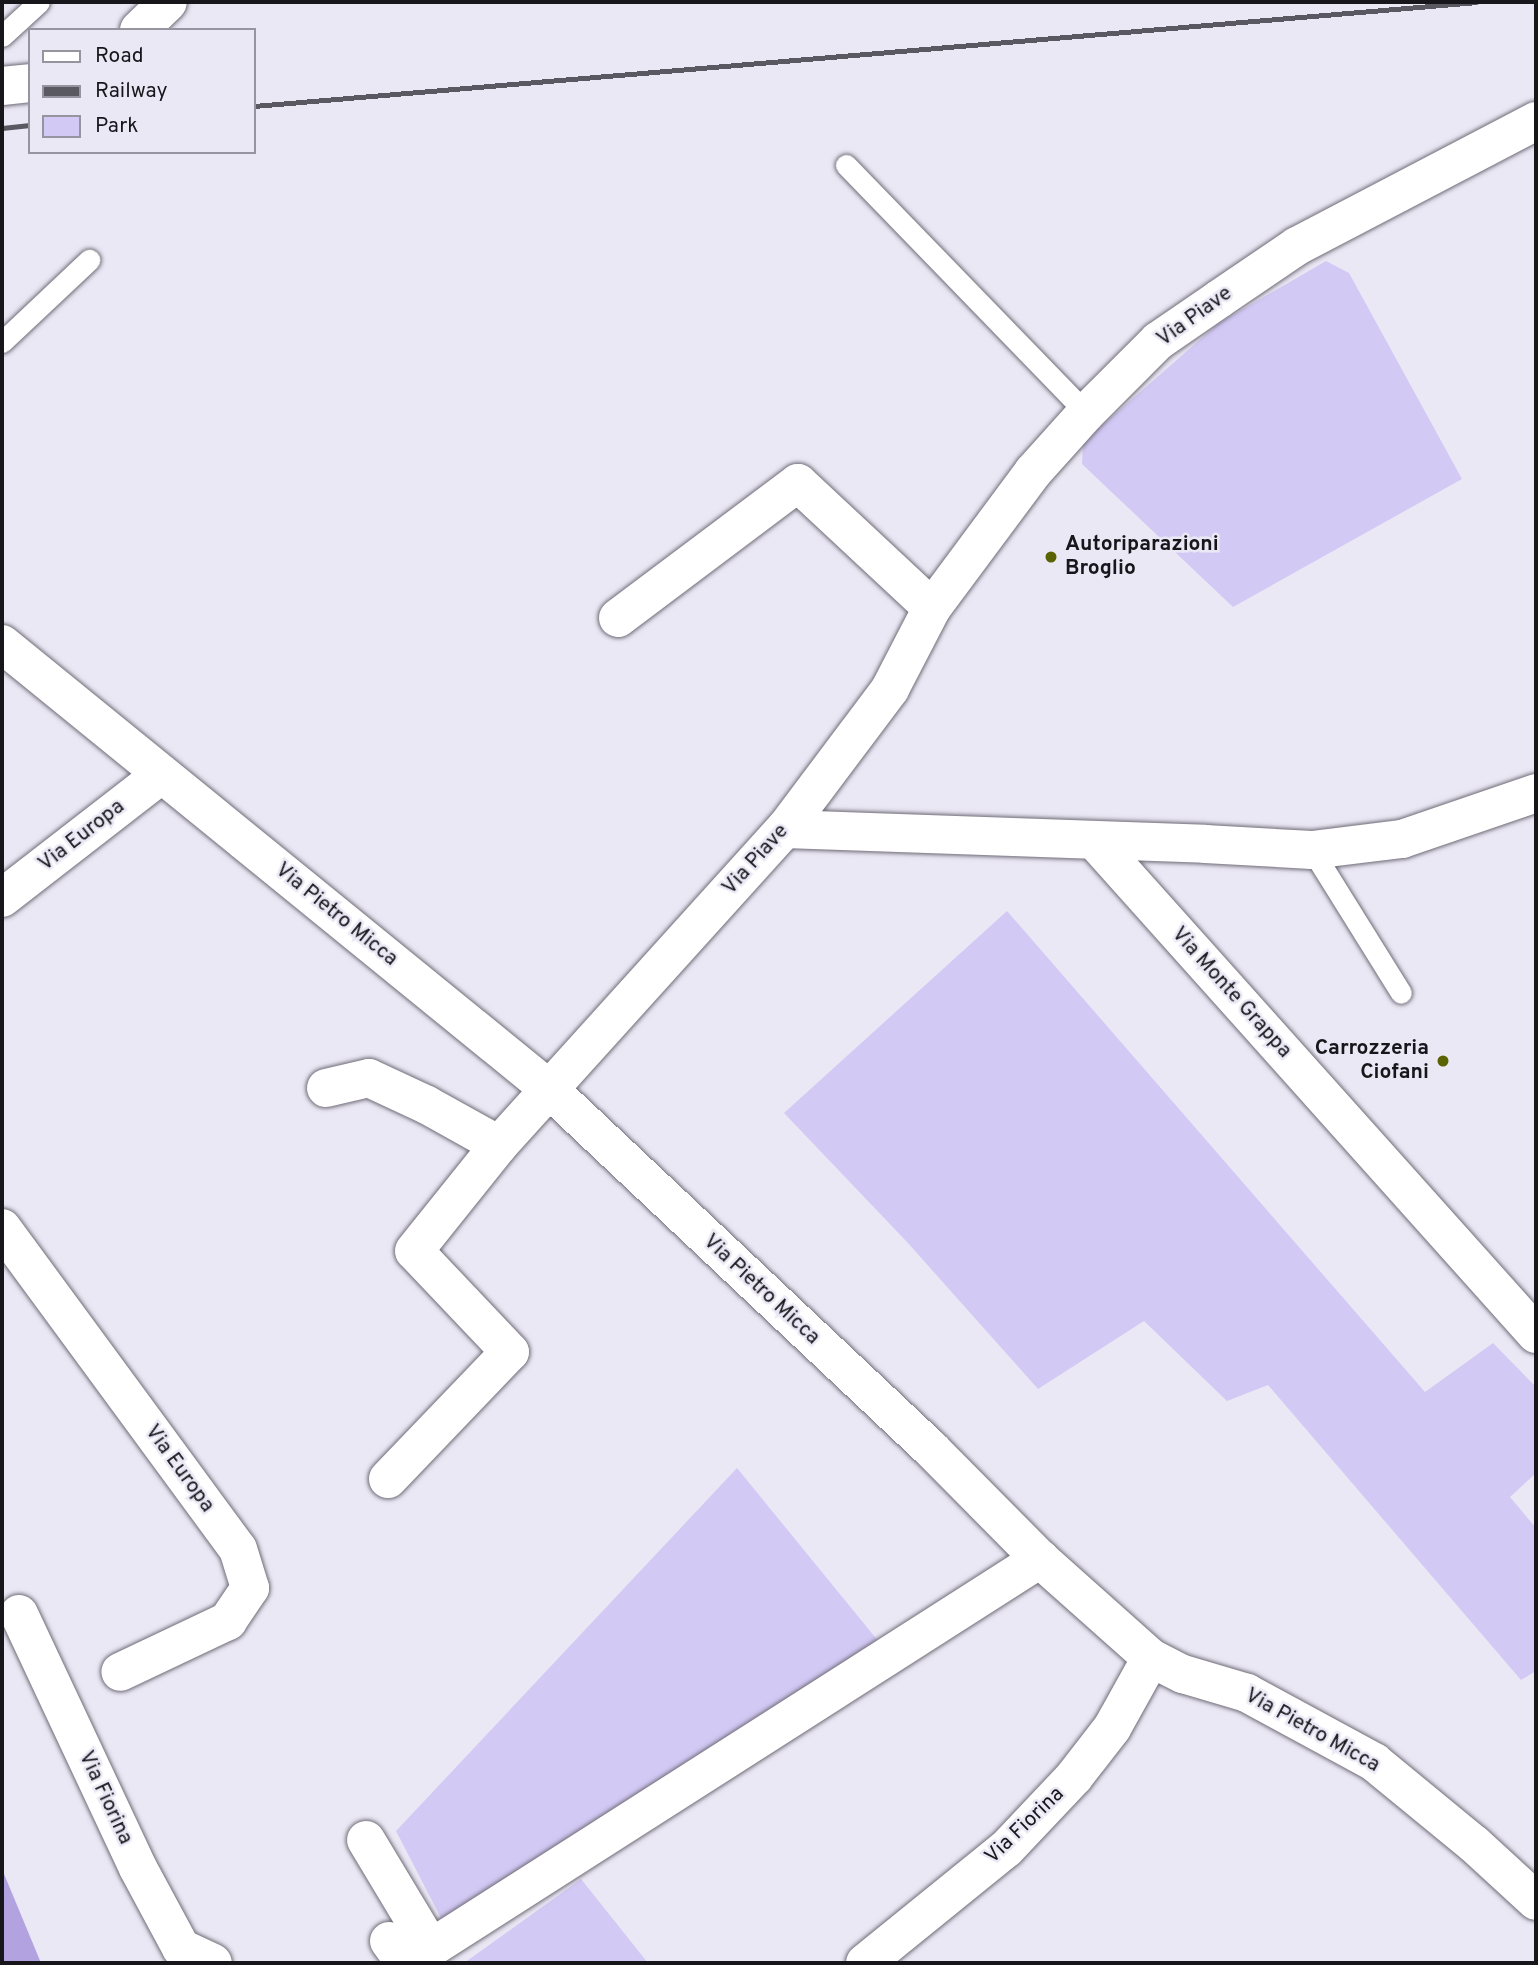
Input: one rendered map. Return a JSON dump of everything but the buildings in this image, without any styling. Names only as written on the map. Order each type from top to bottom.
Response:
[{"type":"street","points":[[141,28],[168,2]]},
{"type":"street","points":[[2,86],[28,83]]},
{"type":"street","name":"Via Piave","points":[[388,1479],[510,1352],[414,1251],[499,1145],[785,829],[890,689],[932,608],[1033,472],[1158,341],[1297,246],[1536,121]]},
{"type":"street","points":[[618,618],[798,483],[932,608]]},
{"type":"street","name":"Via Pietro Micca","points":[[2,644],[549,1089],[931,1449],[1040,1559],[1151,1658],[1183,1674],[1247,1693],[1374,1762],[1474,1844],[1536,1901]]},
{"type":"street","name":"Via Europa","points":[[2,898],[163,774]]},
{"type":"street","points":[[785,829],[1312,850],[1402,839],[1536,793]]},
{"type":"street","name":"Via Monte Grappa","points":[[1094,840],[1536,1334]]},
{"type":"street","points":[[326,1088],[369,1078],[427,1105],[499,1145]]},
{"type":"street","name":"Via Europa","points":[[2,1228],[238,1549],[250,1588],[228,1622],[120,1672]]},
{"type":"street","points":[[366,1840],[431,1948],[1040,1559]]},
{"type":"street","name":"Via Fiorina","points":[[19,1614],[138,1868],[181,1948],[213,1963]]},
{"type":"street","name":"Via Fiorina","points":[[865,1963],[1006,1849],[1074,1777],[1112,1728],[1151,1658]]},
{"type":"lane","points":[[2,36],[39,2]]},
{"type":"lane","points":[[846,165],[1086,414]]},
{"type":"lane","points":[[2,342],[89,260]]},
{"type":"lane","points":[[1312,850],[1401,993]]},
{"type":"green space","points":[[1326,261],[1349,273],[1462,479],[1233,607],[1082,464],[1083,442],[1219,323]]},
{"type":"green space","points":[[1007,911],[1425,1392],[1493,1343],[1536,1387],[1536,1473],[1510,1497],[1536,1528],[1536,1671],[1521,1680],[1268,1385],[1227,1401],[1144,1321],[1038,1389],[907,1242],[784,1113]]},
{"type":"green space","points":[[737,1468],[879,1642],[442,1920],[396,1831]]},
{"type":"green space","points":[[581,1879],[648,1963],[464,1963]]},
{"type":"shaded area","points":[[2,1869],[41,1963],[2,1963]]},
{"type":"railway","points":[[256,106],[1476,2]]},
{"type":"railway","points":[[2,128],[28,125]]},
{"type":"place","name":"Autoriparazioni Broglio","points":[[1051,557]]},
{"type":"place","name":"Carrozzeria Ciofani","points":[[1443,1061]]}]
